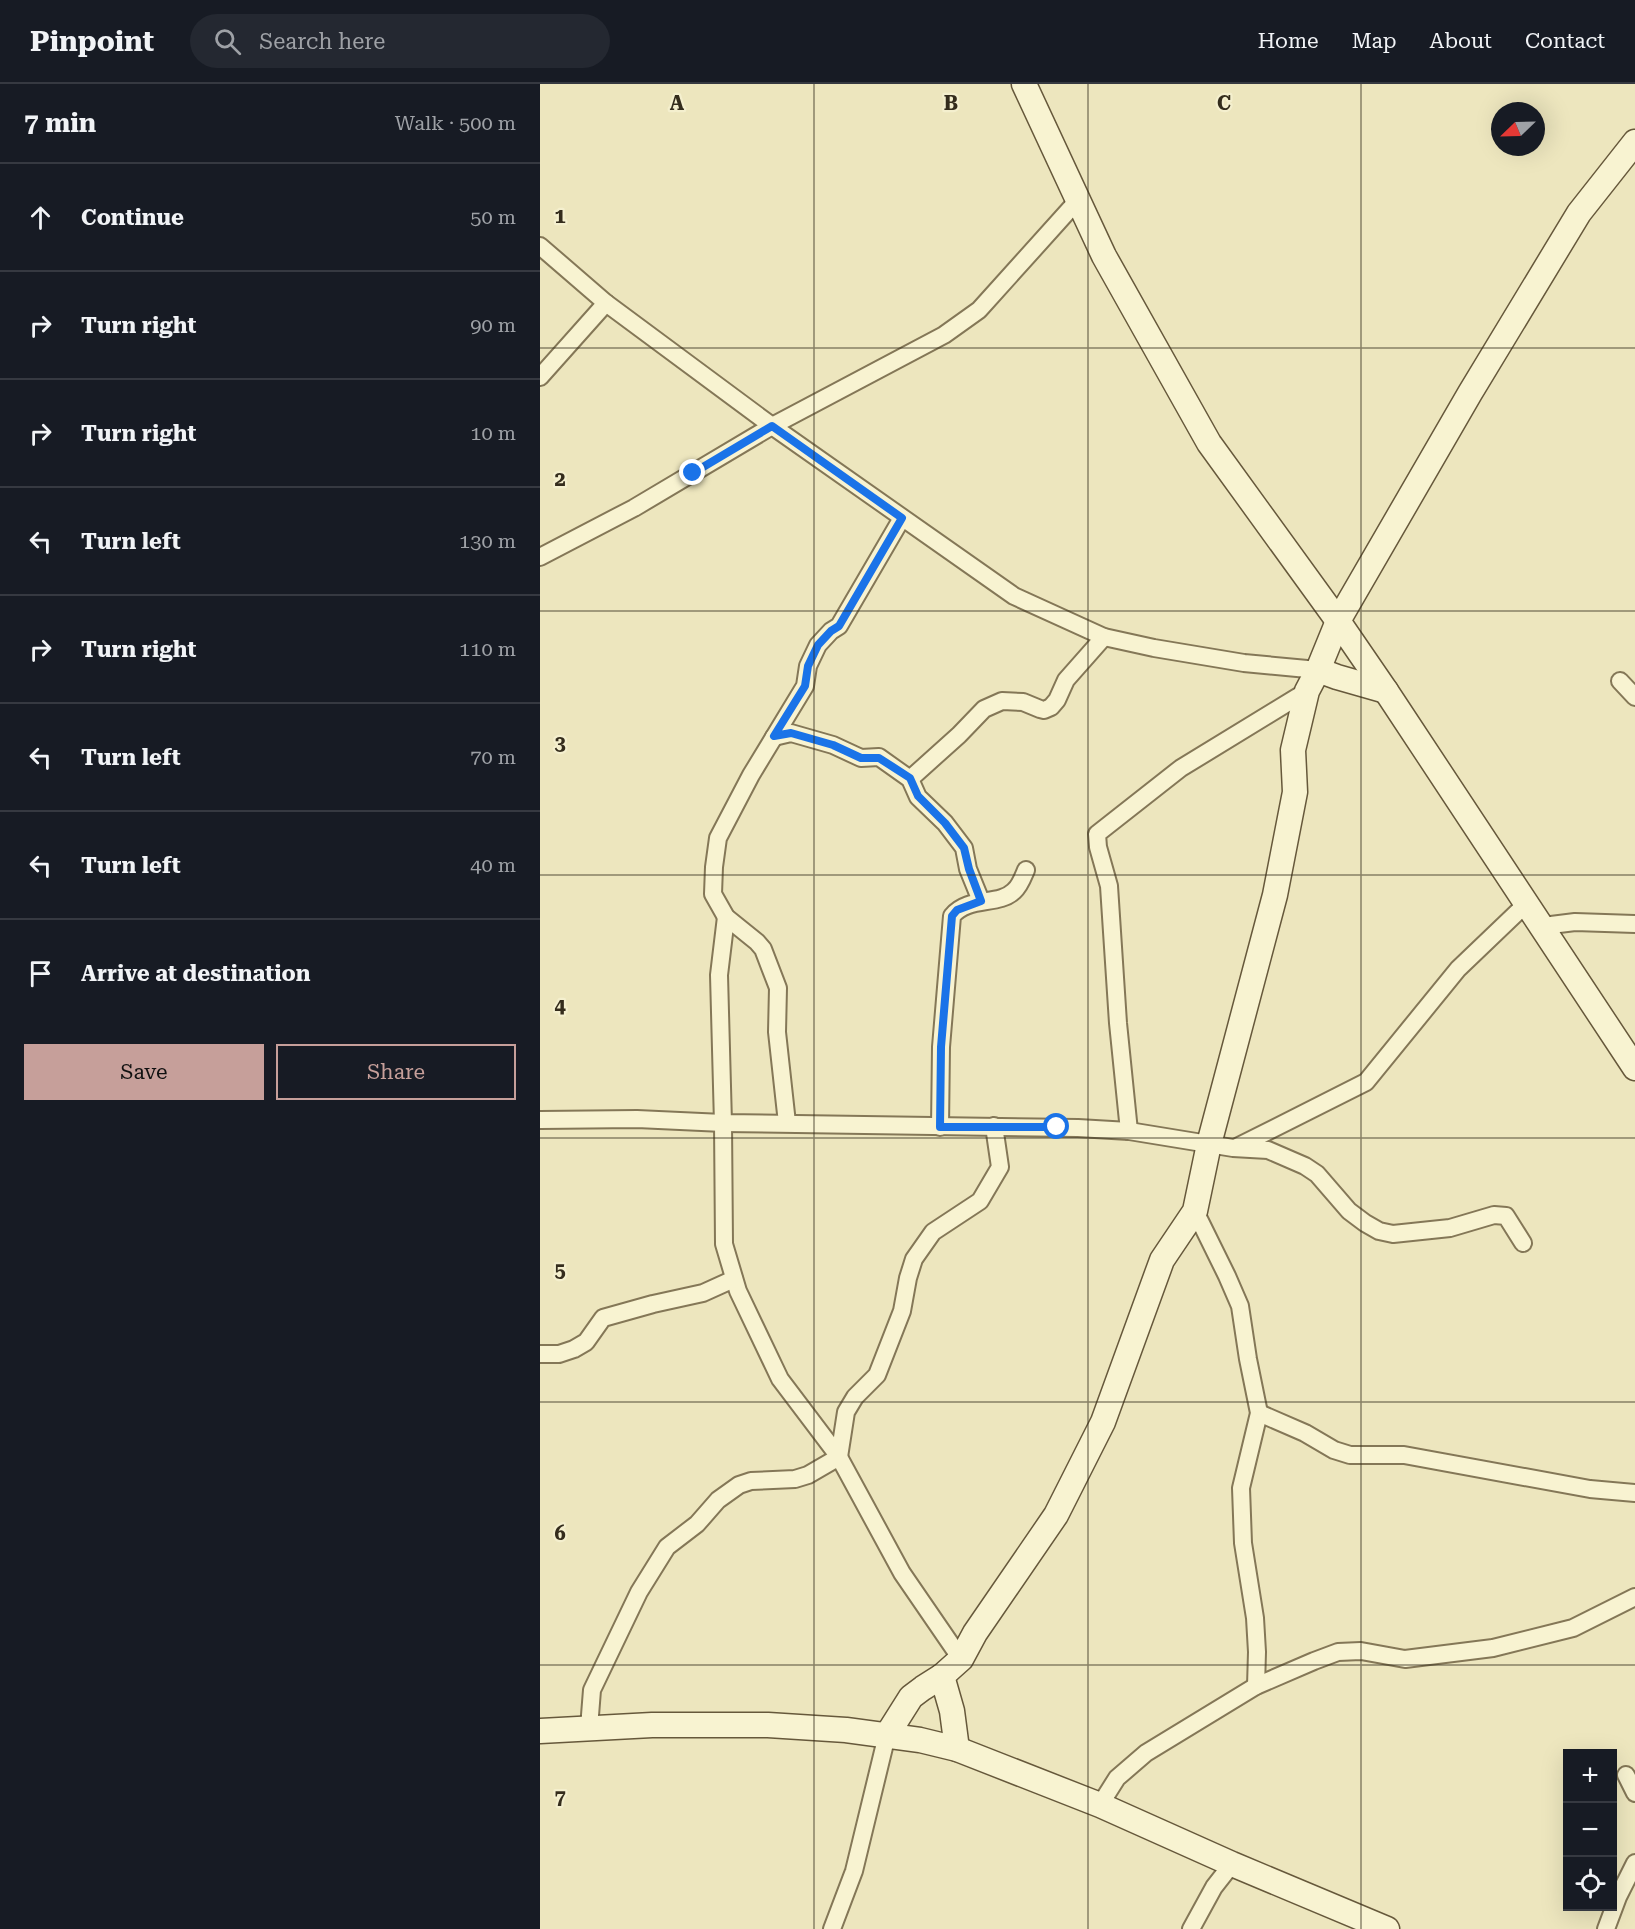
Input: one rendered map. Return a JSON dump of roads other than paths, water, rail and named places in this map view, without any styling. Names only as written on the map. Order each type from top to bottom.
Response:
[{"type":"street","points":[[1024,84],[1104,256],[1209,443],[1386,691],[1635,1068]]},
{"type":"street","points":[[832,1929],[854,1871],[888,1735],[911,1697],[942,1676],[961,1659],[975,1633],[1056,1515],[1103,1422],[1162,1260],[1195,1211],[1209,1143],[1275,895],[1295,792],[1293,750],[1307,691],[1338,621],[1470,393],[1579,213],[1635,142]]},
{"type":"street","points":[[540,557],[634,508],[772,426],[944,335],[979,310],[1078,200]]},
{"type":"street","points":[[540,246],[606,303],[772,426],[1014,596],[1104,637],[1244,663],[1318,670],[1386,691]]},
{"type":"street","points":[[540,377],[606,303]]},
{"type":"street","points":[[787,1123],[777,1032],[778,988],[763,949],[758,942],[726,917],[713,894],[718,838],[751,775],[805,686],[808,666],[818,645],[839,626],[902,518]]},
{"type":"street","points":[[910,778],[959,735],[984,709],[1002,701],[1023,702],[1040,710],[1051,707],[1057,700],[1066,680],[1104,637]]},
{"type":"street","points":[[1620,681],[1635,697]]},
{"type":"street","points":[[1129,1131],[1118,1023],[1110,886],[1096,834],[1181,768],[1307,691]]},
{"type":"street","points":[[774,736],[791,733],[833,745],[861,758],[879,758],[910,778],[918,796],[945,823],[964,848],[981,901]]},
{"type":"street","points":[[940,1127],[941,1047],[952,916],[957,910],[981,901],[1006,897],[1016,890],[1026,870]]},
{"type":"street","points":[[1233,1148],[1366,1082],[1458,969],[1527,903]]},
{"type":"street","points":[[726,917],[718,975],[724,1244],[734,1279],[780,1379],[839,1457],[902,1573],[961,1659]]},
{"type":"street","points":[[1543,926],[1575,922],[1635,924]]},
{"type":"street","points":[[540,1120],[637,1119],[723,1123],[994,1126],[1129,1131],[1233,1148],[1268,1150],[1305,1166],[1317,1174],[1349,1211],[1379,1231],[1393,1234],[1450,1228],[1494,1215],[1506,1216],[1523,1243]]},
{"type":"street","points":[[839,1457],[846,1412],[855,1397],[877,1375],[902,1311],[914,1259],[933,1232],[980,1201],[1000,1167],[994,1126]]},
{"type":"street","points":[[1195,1211],[1240,1306],[1259,1413],[1241,1488],[1244,1543],[1255,1618],[1256,1686]]},
{"type":"street","points":[[540,1354],[559,1354],[574,1349],[586,1342],[603,1318],[703,1293],[734,1279]]},
{"type":"street","points":[[1259,1413],[1305,1433],[1334,1450],[1350,1455],[1404,1455],[1590,1489],[1635,1492]]},
{"type":"street","points":[[589,1728],[592,1690],[639,1592],[667,1547],[697,1524],[717,1500],[739,1485],[751,1481],[795,1479],[808,1475],[839,1457]]},
{"type":"street","points":[[1100,1805],[1117,1778],[1146,1753],[1256,1686],[1338,1652],[1361,1651],[1405,1659],[1493,1648],[1573,1628],[1635,1597]]},
{"type":"street","points":[[942,1676],[952,1711],[957,1749]]},
{"type":"street","points":[[540,1731],[768,1725],[846,1730],[920,1740],[957,1749],[1100,1805],[1386,1929]]},
{"type":"street","points":[[1626,1775],[1635,1793]]},
{"type":"street","points":[[1606,1929],[1618,1896],[1635,1863]]},
{"type":"street","points":[[1191,1929],[1214,1887],[1232,1864]]}]
